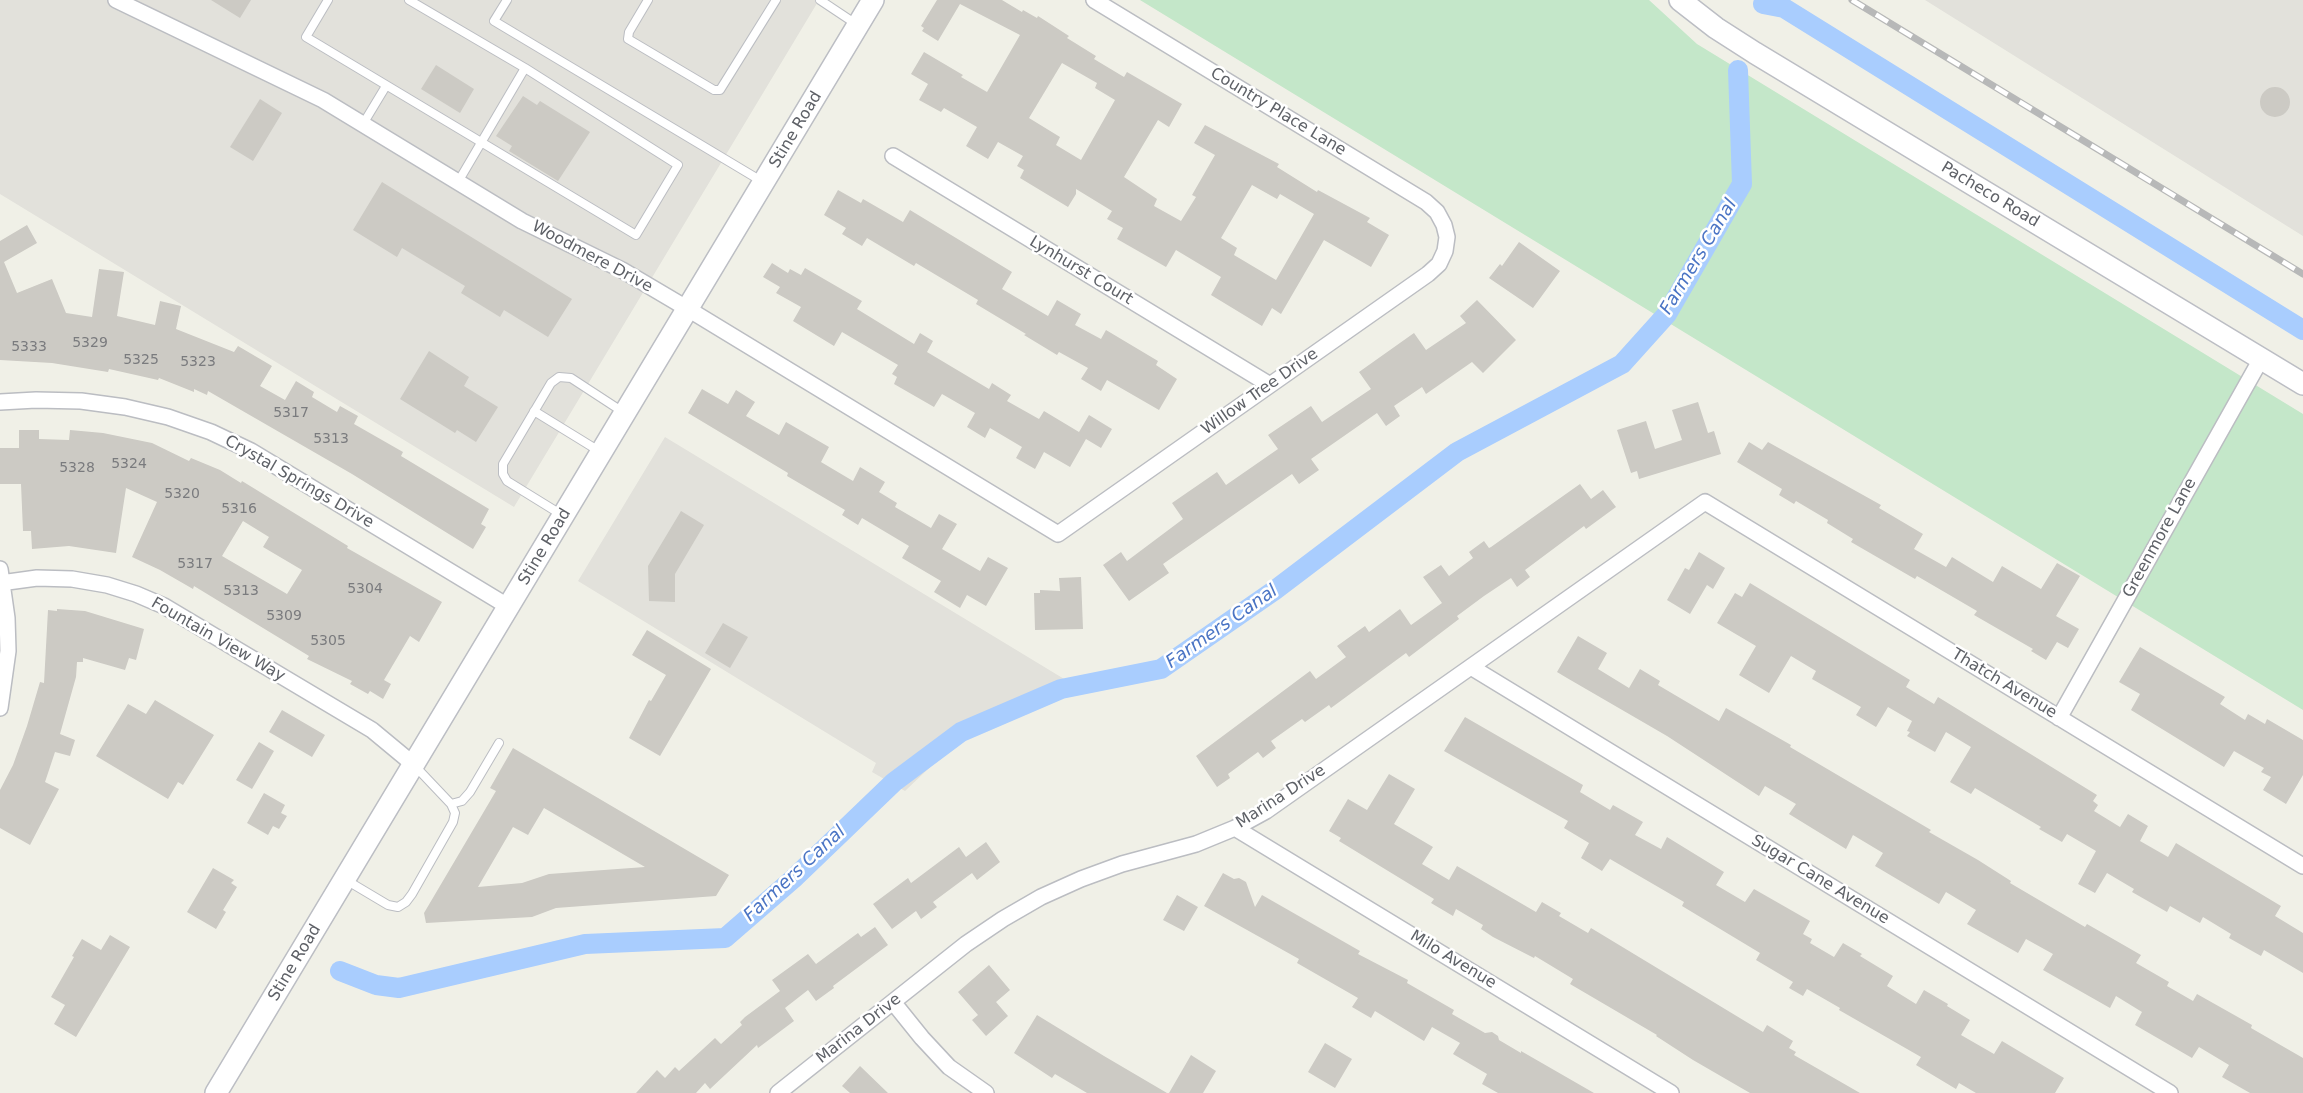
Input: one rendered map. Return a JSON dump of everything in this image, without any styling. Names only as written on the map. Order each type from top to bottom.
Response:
[{"type":"main road","name":"Stine Road","points":[[216,1093],[873,0]]},
{"type":"main road","name":"Pacheco Road","points":[[1680,0],[1755,54],[2303,384]]},
{"type":"street","name":"Woodmere Drive","points":[[116,0],[323,100],[522,221],[622,270],[1058,534]]},
{"type":"street","name":"Country Place Lane","points":[[1094,0],[1426,202],[1437,212],[1447,237]]},
{"type":"street","name":"Lynhurst Court","points":[[893,156],[1270,385]]},
{"type":"street","name":"Willow Tree Drive","points":[[1058,534],[1428,274],[1442,258],[1447,237]]},
{"type":"street","name":"Greenmore Lane","points":[[2059,718],[2262,359]]},
{"type":"street","name":"Crystal Springs Drive","points":[[0,402],[81,401],[125,406],[168,417],[211,432],[251,451],[509,607]]},
{"type":"street","name":"Thatch Avenue","points":[[1705,502],[2303,866]]},
{"type":"street","name":"Marina Drive","points":[[778,1093],[966,944],[1003,919],[1041,897],[1081,879],[1122,864],[1196,844],[1235,828],[1266,811],[1705,502]]},
{"type":"street","points":[[0,708],[8,651],[7,618],[1,578]]},
{"type":"street","name":"Fountain View Way","points":[[1,578],[72,579],[107,585],[164,606],[372,730],[413,764]]},
{"type":"street","name":"Sugar Cane Avenue","points":[[1471,667],[2170,1093]]},
{"type":"street","name":"Milo Avenue","points":[[1235,828],[1671,1093]]},
{"type":"street","points":[[893,1002],[922,1038],[950,1067],[986,1093]]},
{"type":"lane","points":[[328,0],[306,37],[636,235],[678,165],[525,69],[409,0]]},
{"type":"lane","points":[[507,0],[494,21],[764,183]]},
{"type":"lane","points":[[648,0],[629,32],[628,39],[714,90],[720,90],[776,0]]},
{"type":"lane","points":[[820,0],[858,25]]},
{"type":"lane","points":[[458,182],[525,69]]},
{"type":"lane","points":[[363,124],[386,86]]},
{"type":"lane","points":[[564,516],[507,481],[503,474],[503,464],[534,411],[551,383],[558,377],[571,378],[625,413]]},
{"type":"lane","points":[[534,411],[602,453]]},
{"type":"lane","points":[[451,804],[462,801],[470,792],[499,743]]},
{"type":"lane","points":[[345,879],[388,904],[398,907],[406,902],[453,822],[455,813],[451,804],[413,764]]},
{"type":"shaded area","points":[[0,0],[819,0],[514,507],[0,194]]},
{"type":"shaded area","points":[[1925,0],[2303,0],[2303,236]]},
{"type":"shaded area","points":[[665,437],[1079,688],[1007,714],[977,728],[948,750],[905,791],[872,772],[876,763],[578,581]]},
{"type":"green space","points":[[1140,0],[1649,0],[1697,44],[2303,414],[2303,710]]},
{"type":"building","points":[[211,0],[251,0],[240,18]]},
{"type":"building","points":[[937,0],[1002,0],[1022,12],[1023,10],[1037,18],[1038,16],[1096,56],[1094,59],[1124,77],[1127,72],[1182,104],[1169,127],[1158,120],[1124,177],[1157,199],[1154,206],[1181,221],[1196,197],[1192,195],[1215,155],[1194,143],[1205,125],[1279,164],[1277,167],[1317,192],[1318,190],[1370,218],[1367,222],[1389,235],[1371,267],[1324,240],[1281,314],[1272,308],[1262,326],[1211,295],[1221,277],[1176,250],[1166,267],[1117,239],[1123,228],[1107,219],[1112,211],[1076,189],[1076,194],[1068,207],[1020,178],[1024,170],[1017,166],[1023,156],[998,142],[988,159],[966,146],[977,127],[944,108],[941,112],[919,100],[928,84],[911,74],[924,52],[987,92],[1020,35],[960,4],[938,41],[922,31],[924,28],[921,26]],"holes":[[[1062,63],[1097,83],[1095,88],[1115,100],[1081,160],[1056,145],[1060,137],[1029,118]],[[1252,185],[1277,199],[1280,194],[1314,214],[1276,280],[1234,255],[1237,248],[1221,238]]]},
{"type":"building","points":[[436,65],[474,89],[460,113],[421,89]]},
{"type":"building","points":[[2275,87],[2286,91],[2290,102],[2286,113],[2275,117],[2264,113],[2260,102],[2264,91]]},
{"type":"building","points":[[523,96],[537,105],[540,101],[590,132],[558,181],[509,151],[512,146],[496,136]]},
{"type":"building","points":[[260,99],[282,113],[253,161],[230,147]]},
{"type":"building","points":[[382,182],[572,299],[548,337],[504,310],[500,317],[461,293],[465,286],[402,248],[397,257],[353,230]]},
{"type":"building","points":[[838,190],[861,203],[863,199],[903,222],[910,210],[1012,272],[1002,289],[1048,316],[1057,300],[1081,314],[1075,325],[1101,339],[1106,330],[1158,361],[1156,365],[1177,379],[1159,410],[1107,380],[1101,391],[1081,379],[1088,368],[1059,352],[1057,355],[1024,335],[1026,334],[976,304],[978,300],[916,263],[914,266],[867,238],[862,246],[842,234],[846,228],[824,215]]},
{"type":"building","points":[[27,225],[37,243],[4,262],[17,293],[52,279],[66,313],[92,317],[99,269],[124,272],[117,316],[155,325],[160,301],[181,306],[176,329],[234,352],[238,346],[272,366],[260,386],[285,400],[296,381],[314,392],[312,397],[337,412],[340,406],[358,416],[354,424],[403,452],[401,456],[489,509],[481,524],[486,527],[473,549],[352,474],[208,391],[207,395],[159,378],[158,380],[109,369],[108,372],[52,363],[0,360],[0,241]]},
{"type":"building","points":[[1519,242],[1560,271],[1533,308],[1489,278],[1500,264],[1502,266]]},
{"type":"building","points":[[772,263],[788,273],[790,269],[801,275],[805,268],[862,301],[857,309],[914,344],[920,333],[933,341],[927,352],[989,389],[992,383],[1011,395],[1007,401],[1039,419],[1044,411],[1079,432],[1089,415],[1112,429],[1101,448],[1086,439],[1070,467],[1044,452],[1035,469],[1016,458],[1022,447],[990,428],[985,438],[967,427],[975,413],[942,394],[934,407],[894,384],[897,377],[892,374],[898,365],[842,332],[834,346],[793,321],[801,307],[776,293],[780,287],[763,277]]},
{"type":"building","points":[[1477,300],[1516,340],[1483,373],[1472,362],[1426,394],[1422,387],[1394,406],[1400,416],[1386,426],[1377,413],[1311,459],[1319,470],[1299,484],[1292,474],[1163,564],[1169,573],[1129,601],[1103,565],[1121,552],[1127,561],[1183,519],[1172,503],[1217,472],[1226,485],[1278,449],[1268,435],[1311,406],[1322,422],[1371,389],[1359,372],[1414,333],[1426,350],[1466,323],[1460,316]]},
{"type":"building","points":[[429,351],[469,377],[464,386],[498,407],[476,442],[457,430],[455,433],[400,399]]},
{"type":"building","points":[[702,389],[728,404],[736,390],[755,402],[746,416],[779,435],[786,422],[829,447],[821,462],[853,481],[860,467],[885,482],[879,492],[897,503],[895,507],[931,528],[939,514],[957,524],[942,549],[980,571],[988,557],[1008,568],[986,606],[967,595],[960,608],[934,592],[941,581],[902,558],[909,546],[862,518],[858,525],[842,515],[845,510],[688,413]]},
{"type":"building","points":[[1698,402],[1708,433],[1714,431],[1721,454],[1639,479],[1637,471],[1631,473],[1617,430],[1646,421],[1655,449],[1682,440],[1672,410]]},
{"type":"building","points":[[19,430],[39,430],[39,439],[69,440],[70,430],[103,433],[152,443],[189,461],[191,458],[220,470],[241,483],[242,481],[348,546],[347,548],[442,602],[419,642],[410,636],[384,680],[391,684],[383,699],[370,691],[368,694],[350,684],[352,681],[307,659],[309,656],[194,586],[193,589],[132,557],[157,502],[126,488],[116,553],[69,546],[32,549],[31,531],[23,531],[21,484],[0,484],[0,448],[19,448]],"holes":[[[243,521],[269,537],[263,547],[302,570],[287,594],[222,556]]]},
{"type":"building","points":[[1749,442],[1762,450],[1768,442],[1881,505],[1879,508],[1923,534],[1914,549],[1946,567],[1952,557],[1993,582],[2002,566],[2041,589],[2057,563],[2080,576],[2056,616],[2079,629],[2068,648],[2057,642],[2046,660],[2031,651],[2033,649],[1974,615],[1977,611],[1917,576],[1915,579],[1851,542],[1853,539],[1827,523],[1828,520],[1796,501],[1794,504],[1779,495],[1782,489],[1737,462]]},
{"type":"building","points":[[1580,484],[1591,499],[1603,490],[1616,507],[1586,529],[1584,526],[1525,570],[1530,577],[1517,587],[1511,578],[1457,616],[1459,619],[1409,657],[1406,653],[1331,708],[1329,705],[1305,722],[1302,719],[1271,741],[1276,748],[1263,758],[1258,752],[1228,774],[1230,778],[1217,787],[1196,756],[1310,671],[1316,679],[1346,657],[1337,646],[1365,626],[1369,632],[1400,609],[1411,625],[1442,603],[1423,577],[1441,565],[1449,576],[1473,558],[1469,552],[1484,541],[1489,548],[1491,547]]},
{"type":"building","points":[[681,511],[704,525],[675,574],[675,602],[649,601],[648,566]]},
{"type":"building","points":[[1699,552],[1725,568],[1713,589],[1707,585],[1690,614],[1667,600],[1685,568],[1689,570]]},
{"type":"building","points":[[1081,577],[1083,629],[1035,630],[1034,593],[1040,593],[1040,590],[1060,591],[1059,578]]},
{"type":"building","points":[[1750,583],[1910,680],[1906,687],[1934,704],[1938,697],[2097,795],[2093,801],[2098,805],[2094,811],[2120,827],[2128,814],[2148,826],[2140,841],[2168,857],[2176,843],[2281,906],[2275,916],[2303,933],[2303,973],[2264,950],[2261,956],[2229,938],[2231,934],[2203,917],[2200,923],[2170,906],[2167,912],[2132,892],[2134,889],[2107,873],[2095,893],[2078,884],[2096,851],[2067,834],[2062,842],[1975,788],[1971,794],[1950,782],[1971,747],[1946,732],[1935,752],[1907,736],[1912,721],[1888,707],[1876,727],[1856,715],[1861,707],[1812,679],[1816,671],[1791,656],[1769,693],[1739,675],[1756,646],[1717,623],[1735,593],[1742,597]]},
{"type":"building","points":[[57,609],[85,611],[144,629],[136,660],[129,658],[125,670],[83,658],[83,662],[77,662],[76,677],[60,734],[75,740],[70,756],[55,752],[45,782],[59,789],[30,845],[0,828],[0,790],[13,765],[40,682],[44,683],[48,610],[57,611]]},
{"type":"building","points":[[723,623],[748,637],[730,668],[705,653]]},
{"type":"building","points":[[647,630],[711,669],[660,756],[629,738],[649,700],[651,701],[666,675],[632,655]]},
{"type":"building","points":[[1578,636],[1607,653],[1598,669],[1629,688],[1640,669],[1660,681],[1658,685],[1719,721],[1726,708],[1931,830],[1929,832],[1978,860],[2011,881],[2010,883],[2085,927],[2087,924],[2141,955],[2136,963],[2169,982],[2167,986],[2193,1001],[2197,994],[2252,1025],[2251,1028],[2303,1058],[2303,1093],[2250,1093],[2222,1077],[2229,1065],[2199,1047],[2192,1058],[2135,1025],[2142,1012],[2116,996],[2110,1008],[2043,970],[2053,954],[2026,939],[2018,953],[1967,924],[1976,910],[1946,892],[1939,904],[1875,866],[1883,853],[1853,835],[1846,849],[1789,814],[1796,804],[1765,786],[1759,796],[1667,736],[1557,672]]},
{"type":"building","points":[[2140,647],[2225,697],[2220,704],[2245,720],[2248,714],[2265,724],[2267,719],[2303,740],[2303,775],[2286,804],[2263,790],[2271,777],[2261,772],[2264,768],[2234,751],[2224,767],[2131,710],[2140,694],[2119,682]]},
{"type":"building","points":[[155,700],[214,735],[183,785],[178,782],[168,799],[96,756],[128,704],[146,714]]},
{"type":"building","points":[[282,710],[325,735],[312,757],[269,732]]},
{"type":"building","points":[[1465,717],[1583,785],[1580,792],[1610,810],[1613,805],[1643,822],[1635,835],[1661,849],[1667,837],[1724,872],[1716,885],[1745,902],[1754,889],[1810,921],[1803,934],[1812,939],[1810,943],[1834,957],[1843,943],[1893,976],[1887,986],[1916,1004],[1924,990],[1948,1004],[1947,1006],[1970,1020],[1961,1035],[1994,1054],[2002,1041],[2064,1078],[2055,1093],[1976,1093],[1959,1083],[1956,1089],[1916,1065],[1921,1057],[1839,1010],[1840,1008],[1807,989],[1803,996],[1789,988],[1793,982],[1756,960],[1760,953],[1682,906],[1684,902],[1610,859],[1602,871],[1581,858],[1589,843],[1564,828],[1568,821],[1444,751]]},
{"type":"building","points":[[259,742],[274,751],[252,789],[236,780]]},
{"type":"building","points":[[513,748],[729,875],[716,896],[556,908],[532,917],[426,923],[424,913],[496,791],[490,788]],"holes":[[[544,808],[645,867],[549,874],[522,883],[478,887],[513,827],[528,835]]]},
{"type":"building","points":[[1389,774],[1415,789],[1394,824],[1433,847],[1422,864],[1449,880],[1457,866],[1536,912],[1542,902],[1561,913],[1559,916],[1588,933],[1591,928],[1763,1032],[1767,1025],[1793,1041],[1789,1048],[1796,1052],[1794,1055],[1860,1093],[1750,1093],[1570,984],[1573,979],[1535,956],[1534,958],[1493,937],[1481,929],[1483,925],[1456,909],[1453,916],[1431,903],[1434,899],[1339,841],[1341,838],[1329,831],[1348,799],[1367,810]]},
{"type":"building","points":[[264,793],[285,805],[281,813],[287,816],[279,829],[273,826],[268,835],[247,823]]},
{"type":"building","points":[[986,842],[1000,862],[977,880],[972,873],[933,902],[937,907],[921,919],[916,911],[892,929],[873,904],[908,878],[911,883],[959,847],[966,857]]},
{"type":"building","points":[[213,868],[234,880],[231,883],[237,887],[223,910],[226,912],[216,929],[187,912]]},
{"type":"building","points":[[1223,873],[1246,882],[1255,907],[1262,895],[1360,951],[1358,954],[1408,980],[1407,983],[1454,1010],[1452,1014],[1485,1033],[1492,1032],[1498,1036],[1499,1040],[1594,1093],[1498,1093],[1482,1084],[1487,1074],[1453,1054],[1460,1043],[1432,1027],[1424,1041],[1375,1011],[1371,1018],[1352,1007],[1358,998],[1297,963],[1299,959],[1204,906]]},
{"type":"building","points":[[1177,895],[1198,907],[1184,931],[1163,920]]},
{"type":"building","points":[[875,927],[888,945],[816,1001],[808,990],[785,1008],[794,1021],[758,1048],[757,1045],[710,1089],[705,1083],[696,1093],[636,1093],[657,1070],[665,1078],[675,1067],[679,1071],[715,1038],[721,1044],[742,1025],[740,1022],[745,1017],[780,991],[772,980],[808,954],[816,964],[858,933],[861,937]]},
{"type":"building","points":[[110,935],[130,947],[76,1037],[54,1024],[65,1005],[51,997],[82,939],[101,950]]},
{"type":"building","points":[[989,965],[1010,990],[996,1002],[1008,1016],[986,1036],[972,1020],[978,1015],[958,992]]},
{"type":"building","points":[[1037,1015],[1167,1093],[1087,1093],[1055,1074],[1052,1078],[1014,1053]]},
{"type":"building","points":[[1325,1043],[1352,1059],[1335,1088],[1308,1072]]},
{"type":"building","points":[[1191,1055],[1216,1071],[1203,1093],[1169,1093]]},
{"type":"building","points":[[860,1066],[888,1093],[850,1093],[842,1086]]},
{"type":"waterway","points":[[1763,4],[1784,8],[2303,330]]},
{"type":"waterway","name":"Farmers Canal","points":[[340,971],[376,985],[399,988],[585,944],[725,938],[793,879],[894,782],[961,732],[1061,689],[1161,669],[1275,590],[1457,452],[1622,364],[1667,314],[1742,184],[1738,70]]},
{"type":"railway","points":[[1852,0],[2303,274]]}]
